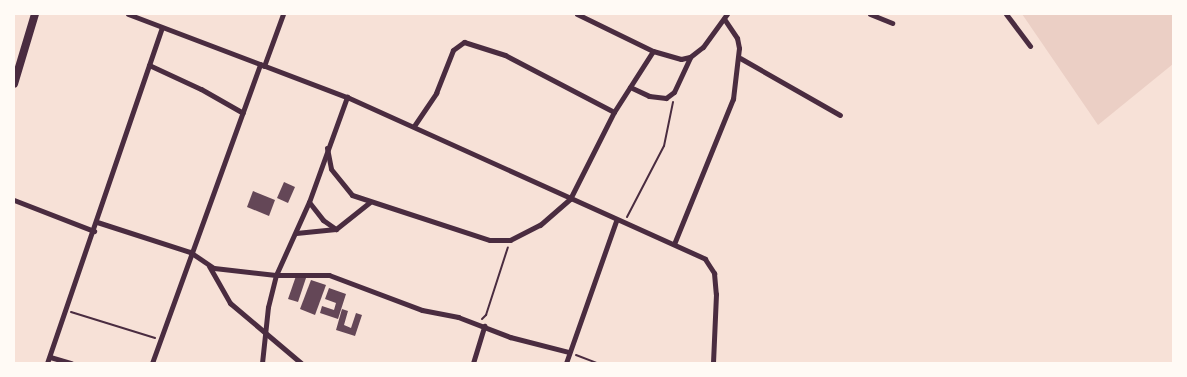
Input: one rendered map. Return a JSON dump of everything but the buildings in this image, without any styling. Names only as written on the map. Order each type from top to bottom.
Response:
[{"type":"highway","points":[[14,84],[35,14]]},
{"type":"street","points":[[128,14],[347,97],[414,126],[616,221],[674,244],[704,260],[714,272],[713,363]]},
{"type":"street","points":[[152,363],[190,252],[242,113],[282,14]]},
{"type":"street","points":[[577,14],[653,51],[681,59],[690,57],[703,47],[725,16],[737,38],[740,58],[728,116],[674,244]]},
{"type":"street","points":[[870,14],[892,23]]},
{"type":"street","points":[[1006,14],[1030,46]]},
{"type":"street","points":[[47,363],[97,222],[112,168],[162,28]]},
{"type":"street","points":[[414,126],[436,93],[452,50],[464,42],[505,55],[614,112]]},
{"type":"street","points":[[327,148],[331,169],[338,182],[352,195],[490,240],[510,240],[540,225],[570,199],[614,112],[653,51]]},
{"type":"street","points":[[630,87],[666,98],[674,92],[690,57]]},
{"type":"street","points":[[740,58],[840,115]]},
{"type":"street","points":[[149,65],[201,89],[242,113]]},
{"type":"street","points":[[262,363],[265,332],[276,276],[309,202],[347,97]]},
{"type":"street","points":[[14,200],[94,231]]},
{"type":"street","points":[[309,202],[323,220],[336,229]]},
{"type":"street","points":[[296,233],[336,229],[370,202]]},
{"type":"street","points":[[566,363],[616,221]]},
{"type":"street","points":[[97,222],[190,252],[209,265],[276,276],[329,276],[422,310],[476,323],[510,337],[569,352]]},
{"type":"street","points":[[209,265],[230,303],[301,363]]},
{"type":"street","points":[[473,363],[484,326]]},
{"type":"street","points":[[50,357],[71,363]]},
{"type":"path","points":[[624,224],[664,146],[674,92]]},
{"type":"path","points":[[476,323],[486,315],[510,240]]},
{"type":"path","points":[[67,310],[160,339]]},
{"type":"path","points":[[569,352],[597,363]]},
{"type":"shaded area","points":[[1022,14],[1173,14],[1173,64],[1098,125]]}]
